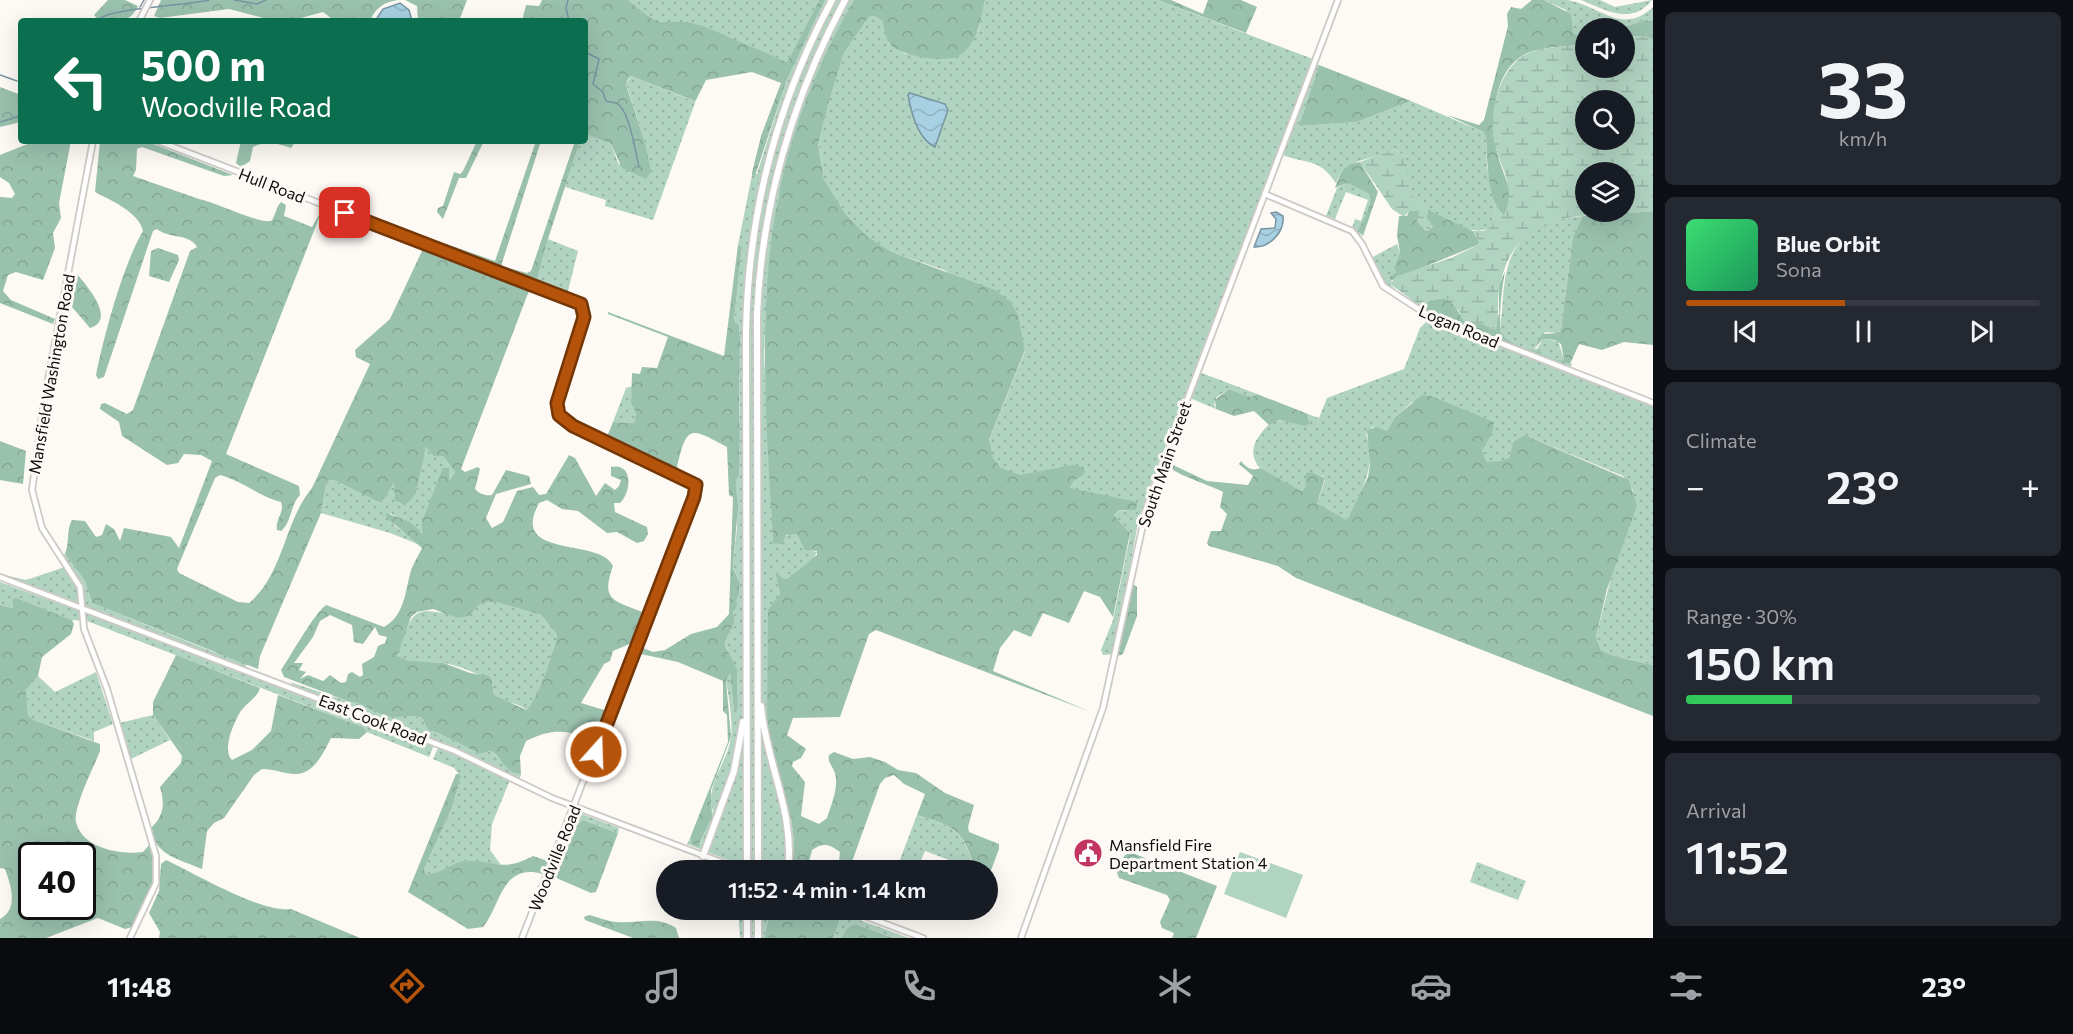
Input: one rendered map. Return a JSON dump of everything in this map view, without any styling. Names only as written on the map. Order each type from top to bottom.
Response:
[{"type":"highway","points":[[747,860],[746,308],[752,237],[764,173],[783,108],[805,54],[832,0]]},
{"type":"highway","points":[[758,860],[757,314],[762,247],[774,182],[791,120],[815,58],[845,0]]},
{"type":"highway","points":[[758,626],[763,721],[768,754],[787,815],[789,860]]},
{"type":"highway","points":[[703,856],[736,764],[746,677]]},
{"type":"highway","points":[[747,920],[747,938]]},
{"type":"highway","points":[[758,920],[758,938]]},
{"type":"street","points":[[141,18],[149,0]]},
{"type":"street","name":"South Main Street","points":[[1021,938],[1100,718],[1120,638],[1147,506],[1338,0]]},
{"type":"street","name":"Mansfield Washington Road","points":[[92,144],[32,477],[34,502],[39,522],[80,587],[84,629],[107,689],[156,856],[156,883],[130,938]]},
{"type":"street","name":"Hull Road","points":[[166,144],[387,229]]},
{"type":"street","name":"Logan Road","points":[[1264,194],[1352,231],[1362,244],[1383,286],[1426,315],[1653,403]]},
{"type":"street","name":"Woodville Road","points":[[387,229],[581,304],[584,317],[557,403],[559,415],[573,426],[696,485],[694,497],[522,938]]},
{"type":"street","name":"East Cook Road","points":[[0,577],[465,754],[574,807],[715,860]]},
{"type":"street","points":[[875,920],[923,938]]},
{"type":"green space","points":[[108,0],[125,0],[138,6],[128,18],[96,18],[94,15]]},
{"type":"green space","points":[[161,0],[398,0],[381,6],[372,18],[331,18],[323,12],[301,18],[264,18],[229,9],[160,18],[154,16]]},
{"type":"green space","points":[[405,0],[467,0],[460,18],[418,18],[417,6]]},
{"type":"green space","points":[[542,0],[628,0],[651,18],[661,22],[688,22],[703,26],[787,62],[819,0],[825,0],[786,82],[755,176],[752,173],[761,136],[781,83],[752,72],[706,80],[696,100],[692,100],[631,76],[628,79],[626,85],[645,142],[651,172],[646,179],[622,168],[611,144],[588,135],[588,18],[523,18],[526,5],[539,6]]},
{"type":"green space","points":[[628,0],[819,0],[787,62],[688,22],[661,22],[651,18]]},
{"type":"green space","points":[[825,0],[854,0],[820,67],[778,197],[767,289],[764,356],[773,542],[790,534],[797,534],[805,548],[817,552],[814,558],[788,578],[784,579],[777,572],[775,573],[780,594],[767,725],[791,817],[794,842],[793,860],[728,860],[687,844],[690,838],[690,841],[700,844],[713,811],[711,801],[714,783],[731,738],[731,717],[726,681],[730,674],[734,711],[738,709],[737,669],[729,657],[725,642],[735,621],[733,612],[739,581],[733,567],[737,527],[734,494],[740,410],[740,336],[739,325],[734,321],[742,246],[738,245],[752,175],[757,174],[786,82]]},
{"type":"green space","points":[[854,0],[985,0],[975,37],[966,50],[954,58],[935,59],[902,52],[889,43],[882,21],[875,16],[869,17],[844,53],[829,102],[818,144],[824,179],[845,213],[867,236],[892,252],[995,290],[1011,302],[1019,317],[1025,350],[989,440],[993,458],[1001,468],[1020,475],[1073,465],[1084,467],[1084,474],[1072,482],[1070,488],[1137,502],[1136,510],[1119,510],[1114,515],[1130,533],[1113,617],[1100,597],[1084,591],[1069,623],[1043,613],[1031,637],[1014,630],[1000,648],[993,671],[1091,712],[876,630],[869,634],[840,717],[793,718],[787,735],[806,749],[801,758],[793,762],[792,766],[805,782],[801,816],[819,824],[827,818],[836,785],[829,755],[834,752],[853,759],[870,757],[898,770],[916,773],[945,793],[974,805],[968,827],[969,832],[999,844],[995,860],[972,860],[962,838],[950,827],[917,815],[925,794],[904,784],[894,775],[885,778],[880,784],[853,860],[839,860],[840,852],[826,845],[812,850],[810,860],[793,860],[794,842],[791,817],[773,756],[767,725],[768,610],[780,594],[775,573],[777,572],[784,579],[788,578],[817,555],[817,551],[805,550],[797,534],[786,535],[782,544],[773,543],[765,371],[767,284],[771,242],[790,147],[818,71]]},
{"type":"green space","points":[[985,0],[1158,0],[1313,59],[1149,489],[1138,523],[1114,654],[1103,655],[1101,650],[1113,620],[1130,533],[1114,515],[1119,510],[1128,511],[1000,481],[984,453],[1025,351],[1019,317],[944,270],[892,252],[867,236],[845,213],[824,179],[818,143],[829,102],[844,53],[869,17],[875,16],[882,21],[889,44],[906,54],[978,31]]},
{"type":"green space","points":[[1158,0],[1171,0],[1203,14],[1208,0],[1241,0],[1257,7],[1246,33]]},
{"type":"green space","points":[[1532,0],[1544,0],[1571,14],[1575,45],[1530,52],[1507,70],[1500,84],[1496,99],[1494,130],[1499,159],[1510,193],[1504,216],[1494,201],[1491,190],[1486,136],[1483,132],[1447,115],[1479,125],[1484,120],[1508,26],[1507,14],[1511,7],[1521,9]]},
{"type":"green space","points":[[1544,0],[1568,0],[1580,3],[1616,18],[1575,18],[1575,34],[1566,10]]},
{"type":"green space","points":[[1581,0],[1600,0],[1615,7],[1652,0],[1636,12],[1618,14]]},
{"type":"green space","points":[[1653,7],[1653,21],[1645,20],[1635,23],[1634,18]]},
{"type":"green space","points":[[1645,20],[1653,21],[1653,40],[1635,36],[1635,23]]},
{"type":"green space","points":[[1635,36],[1653,40],[1653,211],[1635,213],[1635,162],[1575,162],[1575,217],[1542,226],[1525,237],[1511,255],[1501,280],[1496,330],[1477,322],[1465,324],[1459,311],[1446,298],[1430,300],[1422,307],[1390,284],[1397,276],[1451,258],[1480,244],[1473,231],[1484,231],[1492,226],[1496,206],[1502,215],[1505,215],[1509,195],[1507,179],[1495,145],[1494,106],[1503,79],[1511,67],[1531,52],[1575,45],[1575,78],[1635,78]]},
{"type":"green space","points":[[1316,64],[1319,65],[1299,126],[1357,122],[1411,101],[1483,132],[1486,136],[1487,167],[1496,206],[1492,226],[1484,230],[1462,227],[1436,216],[1416,201],[1407,186],[1406,157],[1394,149],[1346,168],[1336,183],[1324,169],[1312,163],[1282,155]]},
{"type":"green space","points":[[1319,65],[1411,101],[1357,122],[1299,126]]},
{"type":"green space","points":[[631,76],[696,100],[653,220],[605,206],[606,200],[565,187],[579,144],[588,144],[588,135],[611,144],[619,165],[645,142],[626,84]]},
{"type":"green space","points":[[0,87],[18,94],[18,122],[0,127]]},
{"type":"green space","points":[[28,144],[70,144],[59,203],[61,218],[53,233],[55,248],[43,280],[16,272],[8,275],[3,291],[11,300],[55,319],[53,324],[0,303],[0,197],[12,198],[15,194],[9,183],[0,177],[0,155]]},
{"type":"green space","points":[[100,144],[154,144],[233,175],[224,176],[142,147],[137,149],[136,170],[133,176],[260,220],[272,220],[281,202],[286,205],[284,216],[312,227],[323,208],[226,454],[299,486],[300,495],[281,531],[277,530],[277,522],[282,509],[281,502],[220,475],[215,478],[177,569],[179,573],[238,602],[249,603],[270,577],[295,516],[312,488],[370,364],[356,357],[355,350],[390,319],[422,251],[426,247],[530,288],[461,469],[465,472],[478,467],[480,469],[475,489],[487,495],[492,495],[506,470],[529,476],[531,484],[496,494],[486,518],[492,528],[503,522],[517,491],[533,487],[539,495],[546,494],[569,455],[575,458],[596,496],[605,483],[615,490],[619,486],[621,480],[611,476],[611,467],[618,467],[627,473],[627,492],[620,503],[614,503],[615,512],[647,527],[648,534],[644,541],[637,543],[617,532],[607,533],[578,511],[562,509],[547,500],[539,503],[533,521],[536,533],[546,540],[605,557],[613,566],[608,586],[612,597],[623,605],[642,612],[643,619],[634,642],[613,651],[610,661],[604,664],[581,703],[604,710],[605,718],[596,740],[576,734],[553,732],[526,741],[520,756],[521,775],[506,767],[491,751],[480,754],[428,730],[422,718],[387,716],[359,703],[347,701],[284,677],[281,670],[309,626],[326,605],[384,627],[396,617],[403,604],[412,567],[422,548],[386,517],[386,513],[410,522],[422,533],[422,522],[443,468],[449,468],[449,481],[455,472],[443,456],[434,456],[426,447],[416,494],[405,506],[395,500],[394,483],[384,500],[378,502],[334,480],[327,481],[321,513],[260,656],[258,669],[92,603],[85,581],[65,554],[72,520],[85,521],[96,537],[102,535],[106,524],[114,529],[120,541],[124,528],[171,537],[179,548],[212,461],[201,455],[184,454],[178,463],[167,465],[122,436],[119,422],[100,409],[101,404],[105,403],[127,414],[133,410],[190,251],[197,247],[184,238],[157,229],[153,231],[104,377],[98,379],[96,375],[99,359],[115,301],[128,262],[143,231],[136,218],[116,203],[95,192]],"holes":[[[496,602],[541,615],[557,635],[540,687],[526,710],[494,695],[489,676],[470,673],[444,663],[409,661],[397,656],[411,617],[417,612],[433,609],[458,618],[468,616],[481,603]],[[330,615],[352,625],[354,642],[363,644],[375,627],[379,635],[387,637],[385,643],[378,646],[374,657],[362,664],[363,675],[360,677],[352,672],[348,674],[346,682],[341,683],[330,675],[323,681],[308,675],[300,679],[306,672],[299,670],[303,663],[294,663],[313,637],[320,621]]]},
{"type":"green space","points":[[240,144],[263,144],[253,147],[250,161],[241,167],[236,163]]},
{"type":"green space","points":[[276,144],[294,144],[291,148]]},
{"type":"green space","points":[[476,144],[483,144],[466,178],[459,178],[443,219],[437,212],[438,208],[443,206],[454,172],[460,174]]},
{"type":"green space","points":[[535,144],[540,144],[502,263],[502,266],[527,273],[531,271],[574,144],[579,144],[536,284],[434,244],[435,240],[495,261]]},
{"type":"green space","points":[[1394,149],[1406,157],[1410,194],[1428,210],[1426,218],[1433,225],[1427,231],[1417,222],[1418,211],[1409,211],[1404,217],[1392,209],[1360,162]]},
{"type":"green space","points":[[1360,162],[1378,192],[1363,236],[1358,231],[1368,209],[1369,194],[1347,183],[1335,188],[1343,170]]},
{"type":"green space","points":[[1347,183],[1369,194],[1368,213],[1359,231],[1362,238],[1352,228],[1355,219],[1361,221],[1368,200],[1346,192],[1335,219],[1326,216],[1337,188]]},
{"type":"green space","points":[[1428,210],[1473,231],[1480,244],[1390,281],[1389,278],[1396,272],[1394,268],[1400,252],[1397,235],[1399,216],[1407,216],[1409,211],[1418,211],[1424,229],[1427,231],[1433,226],[1426,218]]},
{"type":"green space","points":[[1653,211],[1653,345],[1624,342],[1602,350],[1579,344],[1570,364],[1548,358],[1562,361],[1564,359],[1561,344],[1555,340],[1543,339],[1534,349],[1542,334],[1558,333],[1561,330],[1573,236],[1580,222],[1635,222],[1635,212]]},
{"type":"green space","points":[[1575,217],[1575,222],[1580,222],[1573,236],[1561,330],[1558,333],[1545,332],[1534,348],[1537,349],[1543,339],[1558,341],[1564,359],[1562,361],[1572,364],[1570,369],[1473,335],[1424,313],[1386,286],[1371,258],[1397,244],[1400,252],[1394,268],[1396,272],[1389,279],[1392,282],[1390,284],[1397,291],[1448,321],[1541,355],[1541,352],[1510,341],[1502,333],[1501,321],[1507,268],[1515,249],[1530,232],[1542,224]]},
{"type":"green space","points":[[548,239],[578,251],[567,295],[536,284]]},
{"type":"green space","points":[[738,245],[742,246],[734,321],[739,325],[740,336],[739,475],[735,481],[738,505],[733,568],[739,581],[739,594],[736,601],[737,606],[733,612],[735,621],[725,642],[737,669],[738,709],[734,711],[730,674],[726,681],[731,737],[711,790],[712,816],[698,847],[691,843],[690,838],[728,742],[727,715],[723,711],[723,681],[678,662],[641,654],[643,648],[653,652],[665,650],[691,634],[717,627],[729,614],[733,497],[729,495],[727,447],[698,433],[688,436],[677,467],[693,479],[606,439],[613,422],[634,423],[636,413],[631,402],[632,373],[640,374],[642,367],[657,368],[668,337],[608,314],[608,312],[724,356]]},
{"type":"green space","points":[[158,248],[178,255],[179,260],[169,282],[149,276],[151,251]]},
{"type":"green space","points":[[1505,271],[1500,312],[1502,333],[1514,343],[1541,352],[1541,355],[1448,321],[1422,307],[1430,300],[1445,298],[1453,303],[1463,319],[1487,324],[1492,329],[1499,314],[1499,285]]},
{"type":"green space","points":[[77,274],[93,294],[100,311],[101,318],[98,324],[90,328],[72,307]]},
{"type":"green space","points":[[1429,319],[1653,405],[1653,665],[1614,656],[1601,650],[1596,637],[1633,490],[1623,476],[1525,435],[1505,461],[1500,464],[1487,462],[1482,451],[1486,443],[1412,402],[1395,417],[1387,431],[1372,427],[1366,435],[1370,457],[1369,468],[1362,490],[1347,520],[1317,503],[1324,477],[1310,472],[1305,489],[1301,491],[1267,474],[1255,461],[1253,452],[1255,443],[1273,421],[1304,421],[1309,419],[1308,414],[1319,418],[1327,398],[1404,369],[1420,328]]},
{"type":"green space","points":[[1199,372],[1257,394],[1251,397],[1229,389],[1217,397],[1214,404],[1216,409],[1190,398]]},
{"type":"green space","points":[[633,386],[631,397],[636,413],[634,423],[613,422],[626,388]]},
{"type":"green space","points":[[1229,389],[1251,397],[1257,394],[1308,414],[1309,424],[1306,426],[1279,420],[1269,425],[1254,411],[1234,416],[1216,409],[1215,400]]},
{"type":"green space","points":[[1422,395],[1431,396],[1494,422],[1492,433],[1482,451],[1487,462],[1506,460],[1513,442],[1525,435],[1629,480],[1637,506],[1607,589],[1596,637],[1601,650],[1614,656],[1653,665],[1653,716],[1296,578],[1278,566],[1209,546],[1207,543],[1211,531],[1221,531],[1227,514],[1220,507],[1223,492],[1170,467],[1173,465],[1207,481],[1248,485],[1253,476],[1239,464],[1241,461],[1249,468],[1260,468],[1301,491],[1305,489],[1306,473],[1311,472],[1325,478],[1317,503],[1347,520],[1368,477],[1370,465],[1367,430],[1376,427],[1387,431],[1395,417]]},
{"type":"green space","points":[[0,441],[26,451],[23,484],[0,480]]},
{"type":"green space","points":[[426,446],[443,456],[455,472],[449,481],[449,475],[423,531],[420,532],[390,513],[394,525],[420,545],[390,533],[321,513],[327,481],[334,480],[378,502],[384,500],[394,483],[398,502],[405,506],[416,494]]},
{"type":"green space","points":[[65,554],[85,581],[92,603],[211,651],[251,664],[242,667],[90,609],[95,616],[434,745],[429,757],[367,732],[363,727],[87,621],[72,620],[17,598],[13,608],[0,605],[0,582],[72,608],[71,600],[0,574],[26,580],[65,567],[62,555]]},
{"type":"green space","points":[[1132,584],[1137,587],[1137,616],[1123,654],[1118,656]]},
{"type":"green space","points":[[17,598],[72,620],[74,624],[71,634],[42,657],[38,676],[26,690],[28,715],[34,720],[100,744],[100,751],[76,815],[80,831],[91,842],[18,842],[18,920],[93,920],[46,938],[0,938],[0,919],[10,909],[12,896],[5,869],[0,868],[0,605],[13,608],[13,599]]},
{"type":"green space","points":[[496,602],[541,615],[557,635],[540,687],[526,710],[498,698],[494,695],[492,681],[475,673],[448,664],[412,662],[396,656],[408,625],[419,613],[426,611],[467,616],[481,603]]},
{"type":"green space","points":[[176,655],[260,688],[241,710],[234,724],[228,744],[229,756],[232,760],[252,750],[271,731],[278,695],[363,727],[367,732],[359,739],[331,738],[318,761],[302,773],[292,774],[262,769],[254,775],[224,818],[214,823],[207,831],[202,869],[162,850],[153,837],[151,828],[159,818],[162,809],[163,799],[160,787],[181,763],[182,756],[153,715],[153,702]]},
{"type":"green space","points":[[96,672],[113,724],[94,732],[94,741],[34,720],[28,715],[26,690],[38,676],[55,692]]},
{"type":"green space","points":[[290,682],[347,701],[358,701],[393,717],[404,714],[422,718],[428,730],[480,754],[491,751],[521,775],[519,779],[467,753],[295,687]]},
{"type":"green space","points":[[153,715],[170,740],[129,760],[119,723]]},
{"type":"green space","points":[[439,746],[510,780],[492,824],[490,850],[501,865],[466,861],[433,875],[426,874],[424,869],[452,808],[461,777],[454,768],[433,759]]},
{"type":"green space","points":[[456,774],[460,774],[461,777],[452,808],[424,869],[426,874],[437,873],[456,863],[467,861],[506,865],[533,856],[548,861],[543,874],[529,872],[518,874],[510,880],[483,927],[468,929],[408,892]]},
{"type":"green space","points":[[582,814],[619,828],[618,833],[585,820],[578,824],[554,877],[549,876],[572,819]]},
{"type":"green space","points":[[917,815],[941,823],[956,832],[966,846],[972,860],[949,860],[925,851],[921,860],[900,860]]},
{"type":"green space","points":[[584,820],[618,833],[596,892],[591,893],[554,877],[578,824]]},
{"type":"green space","points":[[150,844],[154,867],[152,887],[132,927],[125,929],[96,919],[96,845],[114,851],[134,853],[143,852]]},
{"type":"green space","points":[[1130,852],[1217,886],[1196,938],[1172,938],[1174,933],[1162,928],[1160,922],[1170,900],[1167,895],[1119,878],[1117,873],[1124,856]]},
{"type":"green space","points":[[1240,852],[1303,875],[1286,918],[1224,894]]},
{"type":"green space","points":[[166,860],[246,899],[278,909],[291,909],[360,938],[159,938],[160,932],[149,913],[159,891],[161,864]]},
{"type":"green space","points":[[1477,862],[1526,881],[1518,900],[1470,882]]},
{"type":"green space","points":[[589,915],[616,922],[654,921],[669,924],[676,928],[679,938],[633,938],[585,920],[584,917]]},
{"type":"green space","points":[[739,920],[768,920],[764,938],[740,938]]},
{"type":"green space","points":[[836,920],[860,920],[909,938],[893,938],[856,924],[847,928],[841,938],[833,938],[839,923]]},
{"type":"green space","points":[[838,920],[839,923],[833,938],[764,938],[768,921]]},
{"type":"green space","points":[[856,924],[893,938],[841,938],[847,928]]},
{"type":"water","points":[[400,3],[409,10],[411,18],[377,18],[383,9]]},
{"type":"water","points":[[910,93],[945,104],[948,110],[935,147],[924,138],[916,124],[909,102]]},
{"type":"water","points":[[1276,212],[1283,216],[1279,233],[1265,245],[1254,247],[1261,229],[1275,228],[1276,219],[1271,213]]},
{"type":"waterway","points":[[140,7],[144,0]]},
{"type":"waterway","points":[[102,18],[132,10],[209,0]]},
{"type":"waterway","points":[[234,0],[257,4],[266,0]]},
{"type":"waterway","points":[[568,0],[566,8],[568,18]]},
{"type":"waterway","points":[[588,54],[599,59],[593,84],[603,92],[606,101],[616,103],[625,113],[639,167]]},
{"type":"waterway","points":[[0,75],[17,81]]},
{"type":"waterway","points":[[0,122],[18,116]]},
{"type":"place","name":"Mansfield Fire Department Station 4","points":[[1088,853]]},
{"type":"route","points":[[345,213],[581,304],[584,317],[557,403],[557,412],[573,426],[674,472],[696,485],[694,497],[596,752]]}]
